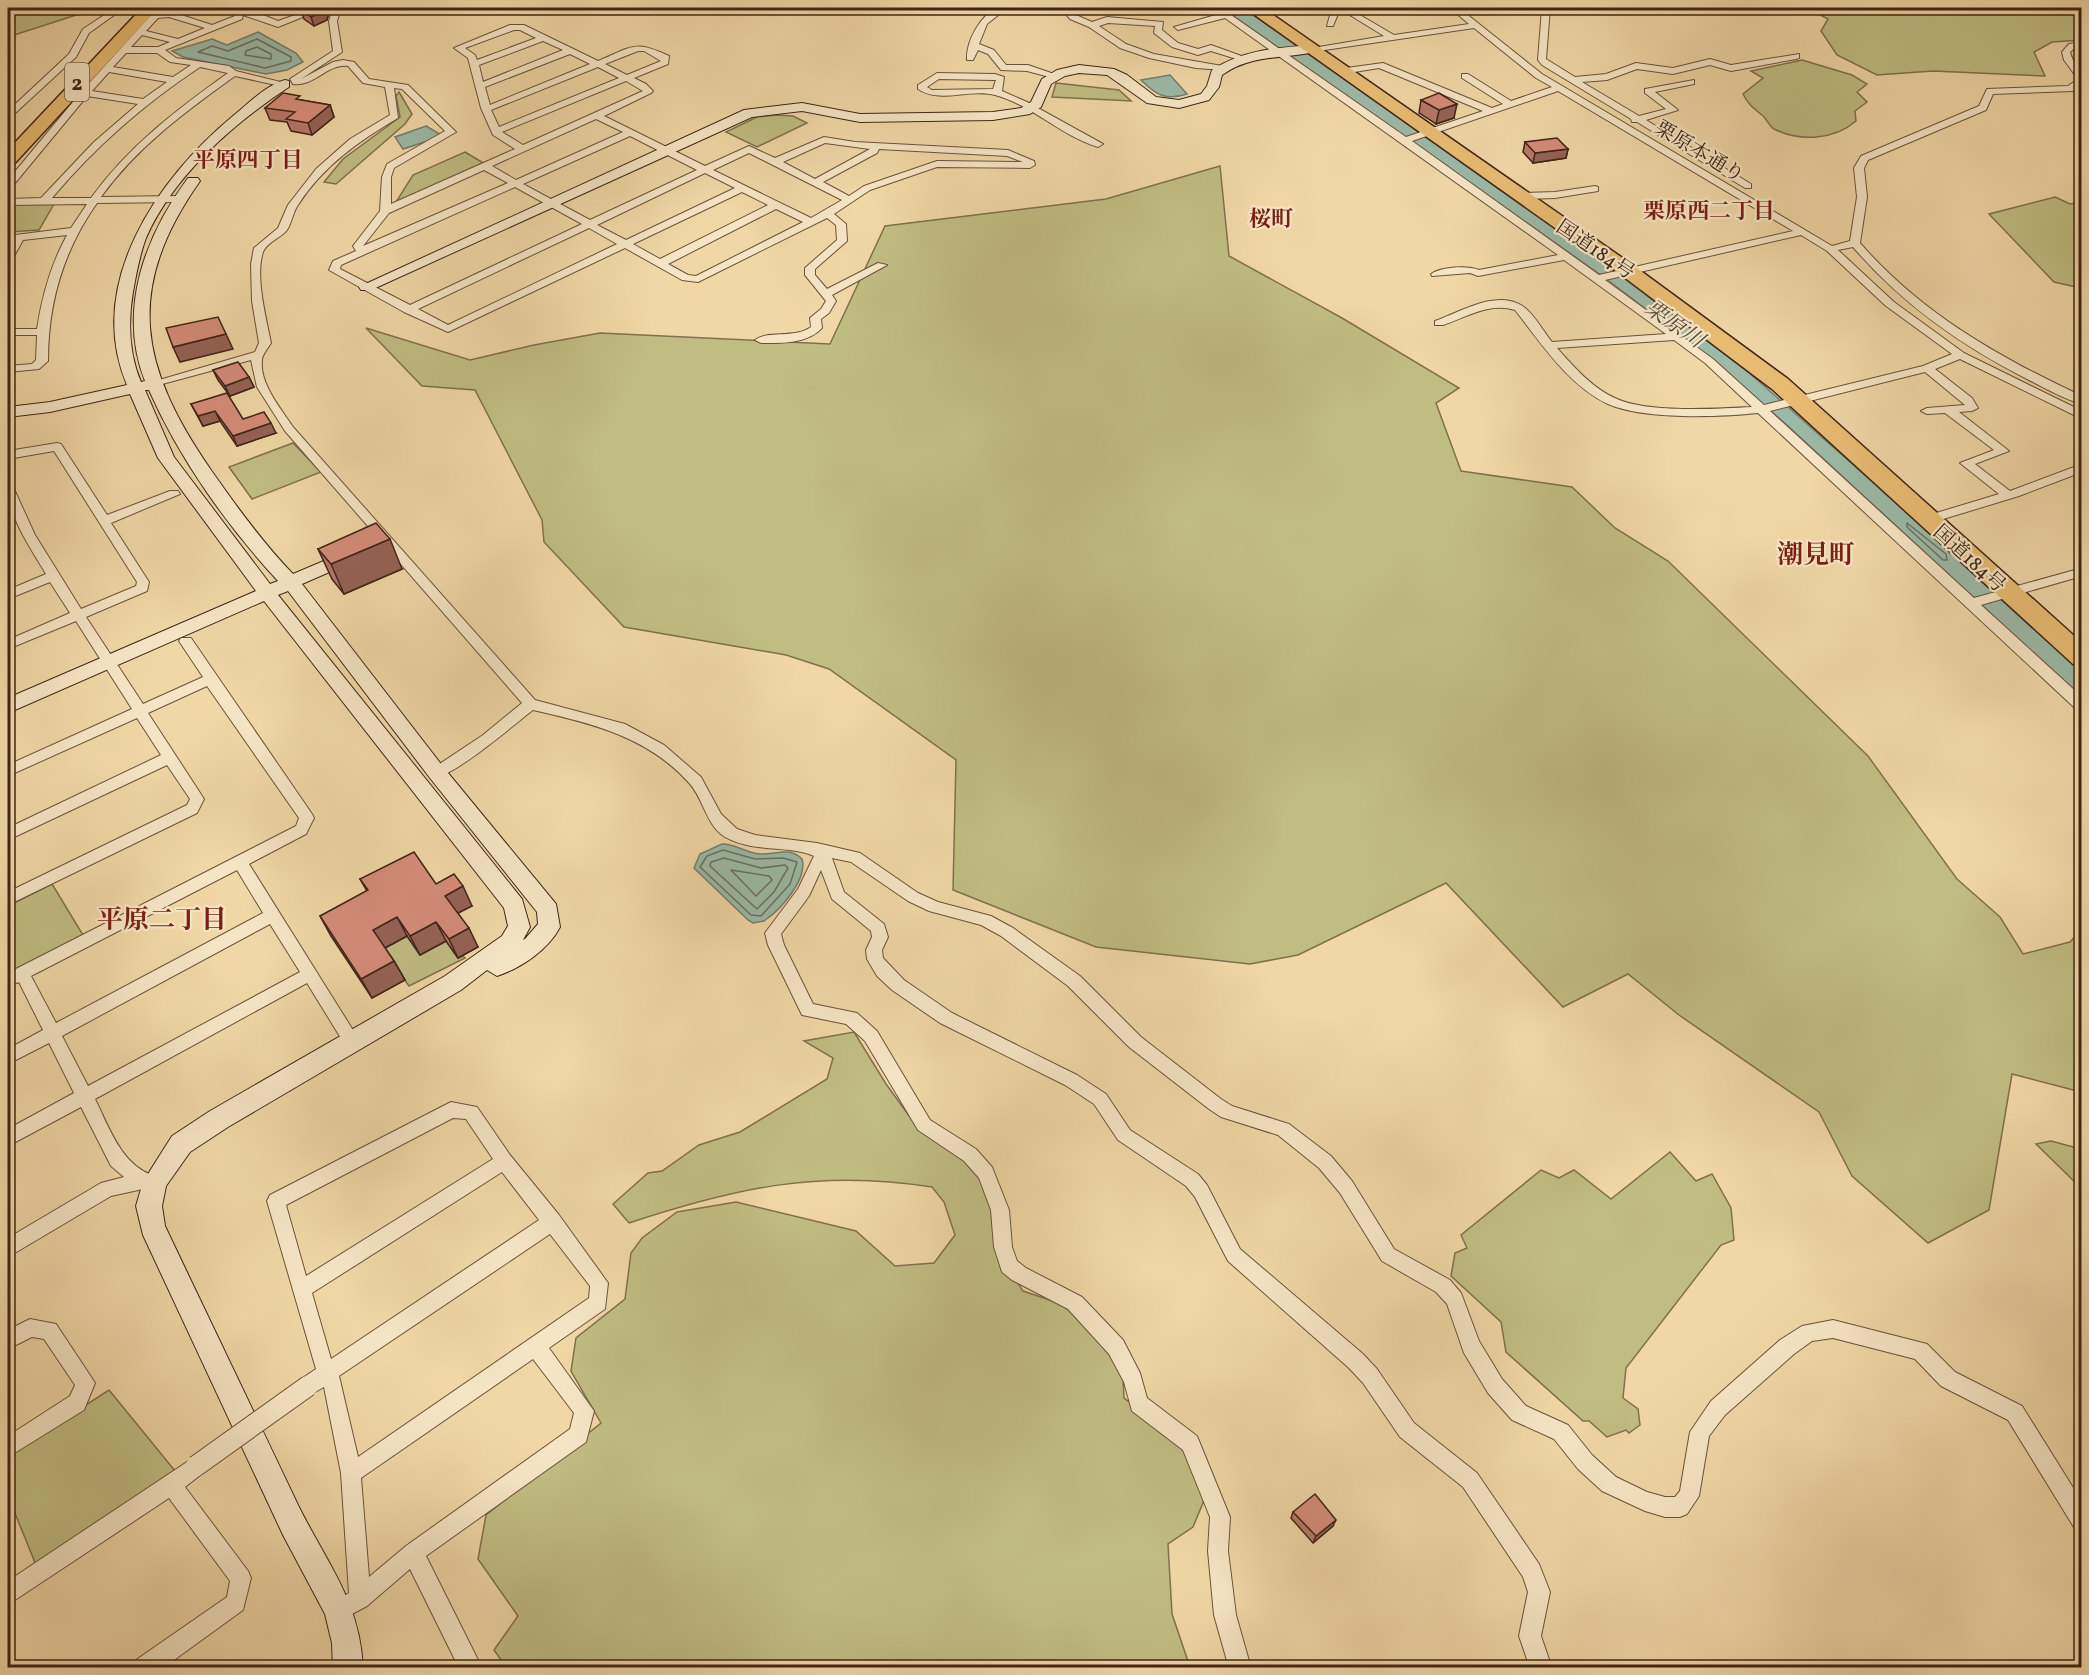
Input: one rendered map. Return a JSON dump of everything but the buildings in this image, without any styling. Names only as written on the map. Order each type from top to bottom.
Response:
[{"type":"highway","name":"2","points":[[10,140],[135,8]]},
{"type":"highway","name":"2","points":[[8,160],[156,11]]},
{"type":"highway","name":"国道184号","points":[[1253,18],[1342,71],[1623,271],[1698,321],[1780,384],[1792,403],[1928,520],[2003,594],[2082,658]]},
{"type":"highway","points":[[8,172],[82,86]]},
{"type":"street","points":[[8,115],[73,56],[86,31],[120,8]]},
{"type":"street","points":[[156,11],[176,8]]},
{"type":"street","points":[[123,50],[159,50],[239,18],[240,10],[278,24],[321,8]]},
{"type":"street","points":[[337,8],[333,21],[338,51],[294,79],[301,82],[336,63],[346,62],[351,64],[366,81],[405,87],[451,132],[390,166],[385,188],[387,204],[385,211],[358,246],[363,252]]},
{"type":"street","points":[[970,58],[976,46],[976,32],[983,21],[1003,8]]},
{"type":"street","points":[[1065,8],[1073,17],[1092,25],[1123,46],[1152,56],[1196,66],[1224,67]]},
{"type":"street","points":[[1216,8],[1226,15]]},
{"type":"street","points":[[1330,24],[1336,8]]},
{"type":"street","points":[[1343,8],[1393,38]]},
{"type":"street","name":"栗原本通り","points":[[1454,8],[1525,66],[1559,88],[1832,249],[1890,304],[1960,355],[2082,416]]},
{"type":"street","points":[[1546,8],[1542,60],[1545,63],[1748,186]]},
{"type":"street","points":[[156,11],[213,28]]},
{"type":"street","points":[[8,186],[82,86],[106,69],[155,16],[156,11]]},
{"type":"street","points":[[1178,27],[1226,15],[1253,18],[1284,52],[1600,278],[1709,361],[1766,409],[2082,706]]},
{"type":"street","points":[[1092,25],[1107,20],[1160,24],[1157,31],[1175,45],[1198,52],[1211,48],[1243,58]]},
{"type":"street","points":[[366,288],[734,119],[768,109],[802,107],[860,118],[1012,114],[1031,108],[1040,98],[1046,82],[1079,69],[1097,69],[1123,78],[1152,100],[1179,104],[1205,97],[1213,87],[1216,73],[1243,58],[1474,26]]},
{"type":"street","points":[[385,211],[524,150],[648,91],[643,86],[520,27],[513,27],[458,48],[472,57],[486,108],[498,135],[524,150]]},
{"type":"street","points":[[139,32],[178,42]]},
{"type":"street","points":[[473,63],[485,61],[543,38]]},
{"type":"street","points":[[2082,44],[2072,46],[2066,52],[2068,60],[2082,79],[2070,89],[1990,91],[1983,108],[1864,158],[1859,168],[1862,197],[1856,243],[1889,282],[1966,341],[2019,371],[2082,401]]},
{"type":"street","points":[[976,46],[991,52],[1004,68],[1028,68],[1054,77]]},
{"type":"street","points":[[486,108],[496,106],[637,48],[646,48],[666,58],[665,62],[496,131]]},
{"type":"street","points":[[159,50],[173,60],[229,69],[233,73],[285,84]]},
{"type":"street","points":[[480,86],[569,51]]},
{"type":"street","points":[[1573,80],[1607,77],[1636,66],[1672,71],[1710,62],[1731,69],[1796,56]]},
{"type":"street","points":[[1525,66],[1545,63]]},
{"type":"street","points":[[44,201],[102,136],[174,80],[199,64]]},
{"type":"street","points":[[1342,71],[1380,65],[1491,111]]},
{"type":"street","points":[[106,69],[174,80]]},
{"type":"street","points":[[8,369],[35,366],[42,361],[40,332],[55,273],[74,231],[95,200],[148,139],[178,112],[233,73]]},
{"type":"street","points":[[998,92],[1001,79],[995,76],[937,76],[921,87],[930,93],[998,92],[1031,108],[1070,132],[1098,144]]},
{"type":"street","points":[[1465,76],[1509,104]]},
{"type":"street","points":[[1620,124],[1673,110],[1648,91],[1691,82]]},
{"type":"street","points":[[285,84],[214,156],[180,199],[154,252],[142,294],[141,337],[148,367],[185,441],[216,490],[264,554],[292,583],[437,773],[527,881],[548,910],[549,927],[533,945],[419,1014],[353,1043]]},
{"type":"street","points":[[389,84],[395,116],[353,141],[319,171],[293,205],[282,228],[259,248],[256,264],[257,301],[265,343],[256,359],[256,371],[275,410],[530,704],[616,724],[654,745],[696,782],[724,828],[742,838],[820,853],[855,856],[913,897],[934,907],[985,920],[1007,932],[1074,981],[1136,1042],[1215,1104],[1227,1112],[1269,1123],[1296,1137],[1325,1162],[1346,1187],[1388,1255],[1443,1286],[1454,1299],[1471,1346],[1495,1386],[1519,1413],[1561,1432],[1585,1462],[1609,1484],[1645,1502],[1665,1507],[1680,1507],[1689,1496],[1700,1432],[1718,1408],[1787,1347],[1809,1332],[1833,1329],[1920,1351],[1948,1379],[2015,1413],[2082,1522]]},
{"type":"street","points":[[82,86],[145,102]]},
{"type":"street","points":[[1406,140],[1559,88]]},
{"type":"street","points":[[8,1248],[107,1189],[148,1181],[181,1144],[219,1119],[453,983],[510,942],[519,927],[514,905],[267,593],[166,458],[129,372],[121,320],[128,280],[139,239],[160,201],[207,144],[267,101]]},
{"type":"street","points":[[597,116],[663,151],[706,169],[810,222]]},
{"type":"street","points":[[629,134],[337,263],[334,270],[448,329],[460,326],[743,188]]},
{"type":"street","points":[[486,167],[659,264],[686,278],[698,279],[827,214],[867,188],[937,164],[1030,165],[1029,161],[1008,153],[875,146],[824,140],[775,162]]},
{"type":"street","points":[[816,182],[874,151],[875,146]]},
{"type":"street","points":[[408,310],[749,149],[850,200]]},
{"type":"street","points":[[937,164],[945,149]]},
{"type":"street","points":[[1520,196],[1555,195],[1595,189]]},
{"type":"street","points":[[8,202],[180,199]]},
{"type":"street","points":[[659,264],[776,205]]},
{"type":"street","points":[[761,340],[792,338],[809,334],[817,328],[815,318],[825,311],[831,301],[827,293],[810,275],[810,268],[842,241],[844,227],[840,220],[827,214]]},
{"type":"street","points":[[8,258],[19,237],[36,233],[74,231]]},
{"type":"street","points":[[1600,278],[1802,232]]},
{"type":"street","points":[[1832,249],[1856,243]]},
{"type":"street","points":[[1436,274],[1471,270],[1478,273],[1568,256]]},
{"type":"street","points":[[827,293],[882,265]]},
{"type":"street","points":[[1438,323],[1466,314],[1472,309],[1510,303],[1519,308],[1578,378],[1614,403],[1633,408],[1740,412],[1766,409],[1927,368],[1960,355]]},
{"type":"street","points":[[8,332],[40,332]]},
{"type":"street","points":[[1550,345],[1677,337]]},
{"type":"street","points":[[8,412],[50,407],[134,388],[259,354]]},
{"type":"street","points":[[1927,368],[1968,400],[1972,408],[1927,411]]},
{"type":"street","points":[[1948,410],[2003,451],[1966,463],[2008,495]]},
{"type":"street","points":[[8,455],[57,447],[143,582],[142,588],[8,645]]},
{"type":"street","points":[[1928,520],[2008,495],[2082,468]]},
{"type":"street","points":[[8,489],[29,535],[53,576],[197,799],[192,808],[8,899]]},
{"type":"street","points":[[104,521],[174,494]]},
{"type":"street","points":[[8,706],[388,539]]},
{"type":"street","points":[[1974,603],[2082,572]]},
{"type":"street","points":[[8,595],[53,576]]},
{"type":"street","points":[[148,1181],[117,1160],[86,1095],[15,976],[301,830],[307,818],[186,641]]},
{"type":"street","points":[[8,771],[205,681],[213,680]]},
{"type":"street","points":[[437,773],[488,739],[530,704]]},
{"type":"street","points":[[8,834],[171,757]]},
{"type":"street","points":[[462,840],[483,830]]},
{"type":"street","points":[[820,853],[804,892],[773,933],[776,945],[808,1010],[851,1018],[871,1036],[924,1125],[970,1155],[986,1173],[1000,1210],[1003,1247],[1009,1266],[1019,1274],[1075,1303],[1116,1347],[1134,1380],[1139,1404],[1190,1443],[1220,1517],[1218,1551],[1225,1615],[1240,1668]]},
{"type":"street","points":[[820,853],[837,896],[878,928],[880,937],[874,950],[875,959],[898,985],[946,1017],[1071,1080],[1100,1099],[1124,1135],[1192,1180],[1201,1191],[1234,1255],[1356,1361],[1407,1430],[1470,1480],[1532,1571],[1539,1592],[1530,1636],[1541,1668]]},
{"type":"street","points":[[239,861],[353,1043]]},
{"type":"street","points":[[8,1057],[272,916]]},
{"type":"street","points":[[8,1138],[310,974]]},
{"type":"street","points":[[348,1668],[351,1473],[333,1384],[320,1356],[276,1201],[451,1110],[471,1112],[504,1161],[599,1283],[598,1303],[351,1473]]},
{"type":"street","points":[[302,1289],[504,1161]]},
{"type":"street","points":[[148,1181],[152,1227],[293,1525],[350,1605]]},
{"type":"street","points":[[8,1593],[171,1485],[328,1371],[553,1221]]},
{"type":"street","points":[[8,1340],[30,1328],[49,1330],[86,1383],[77,1403],[8,1447]]},
{"type":"street","points":[[350,1605],[413,1554],[579,1435],[584,1411],[536,1347]]},
{"type":"street","points":[[144,1668],[236,1603],[241,1578],[171,1485]]},
{"type":"street","points":[[413,1554],[471,1668]]},
{"type":"shaded area","points":[[8,8],[98,8],[8,37]]},
{"type":"shaded area","points":[[1813,8],[2081,8],[2081,40],[2052,42],[2034,52],[2045,76],[1933,71],[1877,75],[1837,55],[1821,31],[1828,19],[1811,10]]},
{"type":"shaded area","points":[[1802,60],[1852,75],[1867,84],[1857,92],[1867,102],[1855,111],[1856,121],[1838,132],[1827,135],[1795,136],[1774,129],[1749,103],[1743,94],[1763,78],[1751,71]]},
{"type":"shaded area","points":[[1056,83],[1119,90],[1131,101],[1052,97]]},
{"type":"shaded area","points":[[399,92],[412,114],[405,124],[336,184],[324,182],[343,159],[400,117],[396,96]]},
{"type":"shaded area","points":[[793,116],[807,123],[757,147],[726,132],[757,117]]},
{"type":"shaded area","points":[[465,152],[485,164],[396,202],[413,175]]},
{"type":"shaded area","points":[[1220,166],[1229,256],[1342,318],[1459,388],[1436,403],[1461,471],[1572,487],[1615,528],[1668,561],[1868,756],[1957,879],[2000,917],[2023,954],[2070,942],[2081,930],[2081,1092],[2012,1074],[1989,1210],[1928,1243],[1852,1176],[1819,1112],[1679,1015],[1628,974],[1563,1007],[1446,883],[1298,955],[1250,964],[1096,947],[953,890],[956,760],[829,669],[786,655],[624,627],[544,542],[542,520],[475,390],[422,386],[366,328],[470,360],[600,333],[830,344],[885,226],[1106,199]]},
{"type":"shaded area","points":[[2055,197],[2070,204],[2081,202],[2081,288],[2054,282],[1989,214]]},
{"type":"shaded area","points":[[8,204],[54,204],[39,230],[8,232]]},
{"type":"shaded area","points":[[293,443],[321,472],[252,499],[229,467]]},
{"type":"shaded area","points":[[52,884],[83,935],[8,974],[8,906]]},
{"type":"shaded area","points":[[407,936],[420,955],[446,941],[458,958],[463,956],[465,958],[409,986],[383,949]]},
{"type":"shaded area","points":[[854,1032],[886,1084],[918,1128],[985,1176],[1009,1270],[1023,1291],[1062,1304],[1105,1345],[1123,1379],[1124,1398],[1184,1443],[1205,1498],[1193,1527],[1168,1544],[1172,1614],[1190,1667],[506,1667],[494,1650],[518,1616],[478,1559],[486,1515],[601,1423],[571,1371],[576,1338],[625,1299],[631,1253],[642,1238],[677,1212],[736,1202],[856,1231],[895,1266],[934,1263],[955,1235],[944,1202],[932,1187],[891,1182],[814,1181],[778,1185],[705,1200],[629,1223],[613,1204],[648,1173],[662,1171],[699,1145],[740,1132],[827,1079],[833,1058],[804,1041]]},
{"type":"shaded area","points":[[2051,1141],[2081,1149],[2081,1188],[2036,1144]]},
{"type":"shaded area","points":[[1670,1152],[1696,1181],[1712,1174],[1731,1208],[1734,1240],[1721,1245],[1626,1368],[1623,1398],[1638,1409],[1640,1425],[1629,1433],[1626,1430],[1607,1437],[1589,1421],[1583,1421],[1506,1352],[1501,1322],[1451,1276],[1455,1253],[1467,1248],[1461,1235],[1541,1170],[1559,1178],[1574,1170],[1611,1199]]},
{"type":"shaded area","points":[[109,1390],[176,1472],[36,1565],[8,1496],[8,1455]]},
{"type":"water","name":"栗原川","points":[[1222,8],[1243,8],[1616,270],[1729,355],[1953,553],[2081,672],[2081,697],[1787,425],[1692,344],[1605,278]]},
{"type":"water","points":[[258,32],[296,53],[303,62],[287,70],[266,74],[183,57],[172,51],[212,39],[227,45]]},
{"type":"water","points":[[1170,75],[1187,94],[1167,97],[1152,90],[1141,80]]},
{"type":"water","points":[[426,126],[443,136],[403,149],[395,137]]},
{"type":"water","points":[[722,844],[760,854],[787,852],[802,859],[803,867],[797,885],[778,910],[764,921],[753,923],[748,920],[694,868],[700,854]]},
{"type":"district","name":"平原四丁目","points":[[248,159]]},
{"type":"district","name":"栗原西二丁目","points":[[1709,210]]},
{"type":"district","name":"桜町","points":[[1271,218]]},
{"type":"district","name":"潮見町","points":[[1816,554]]},
{"type":"district","name":"平原二丁目","points":[[162,919]]}]
